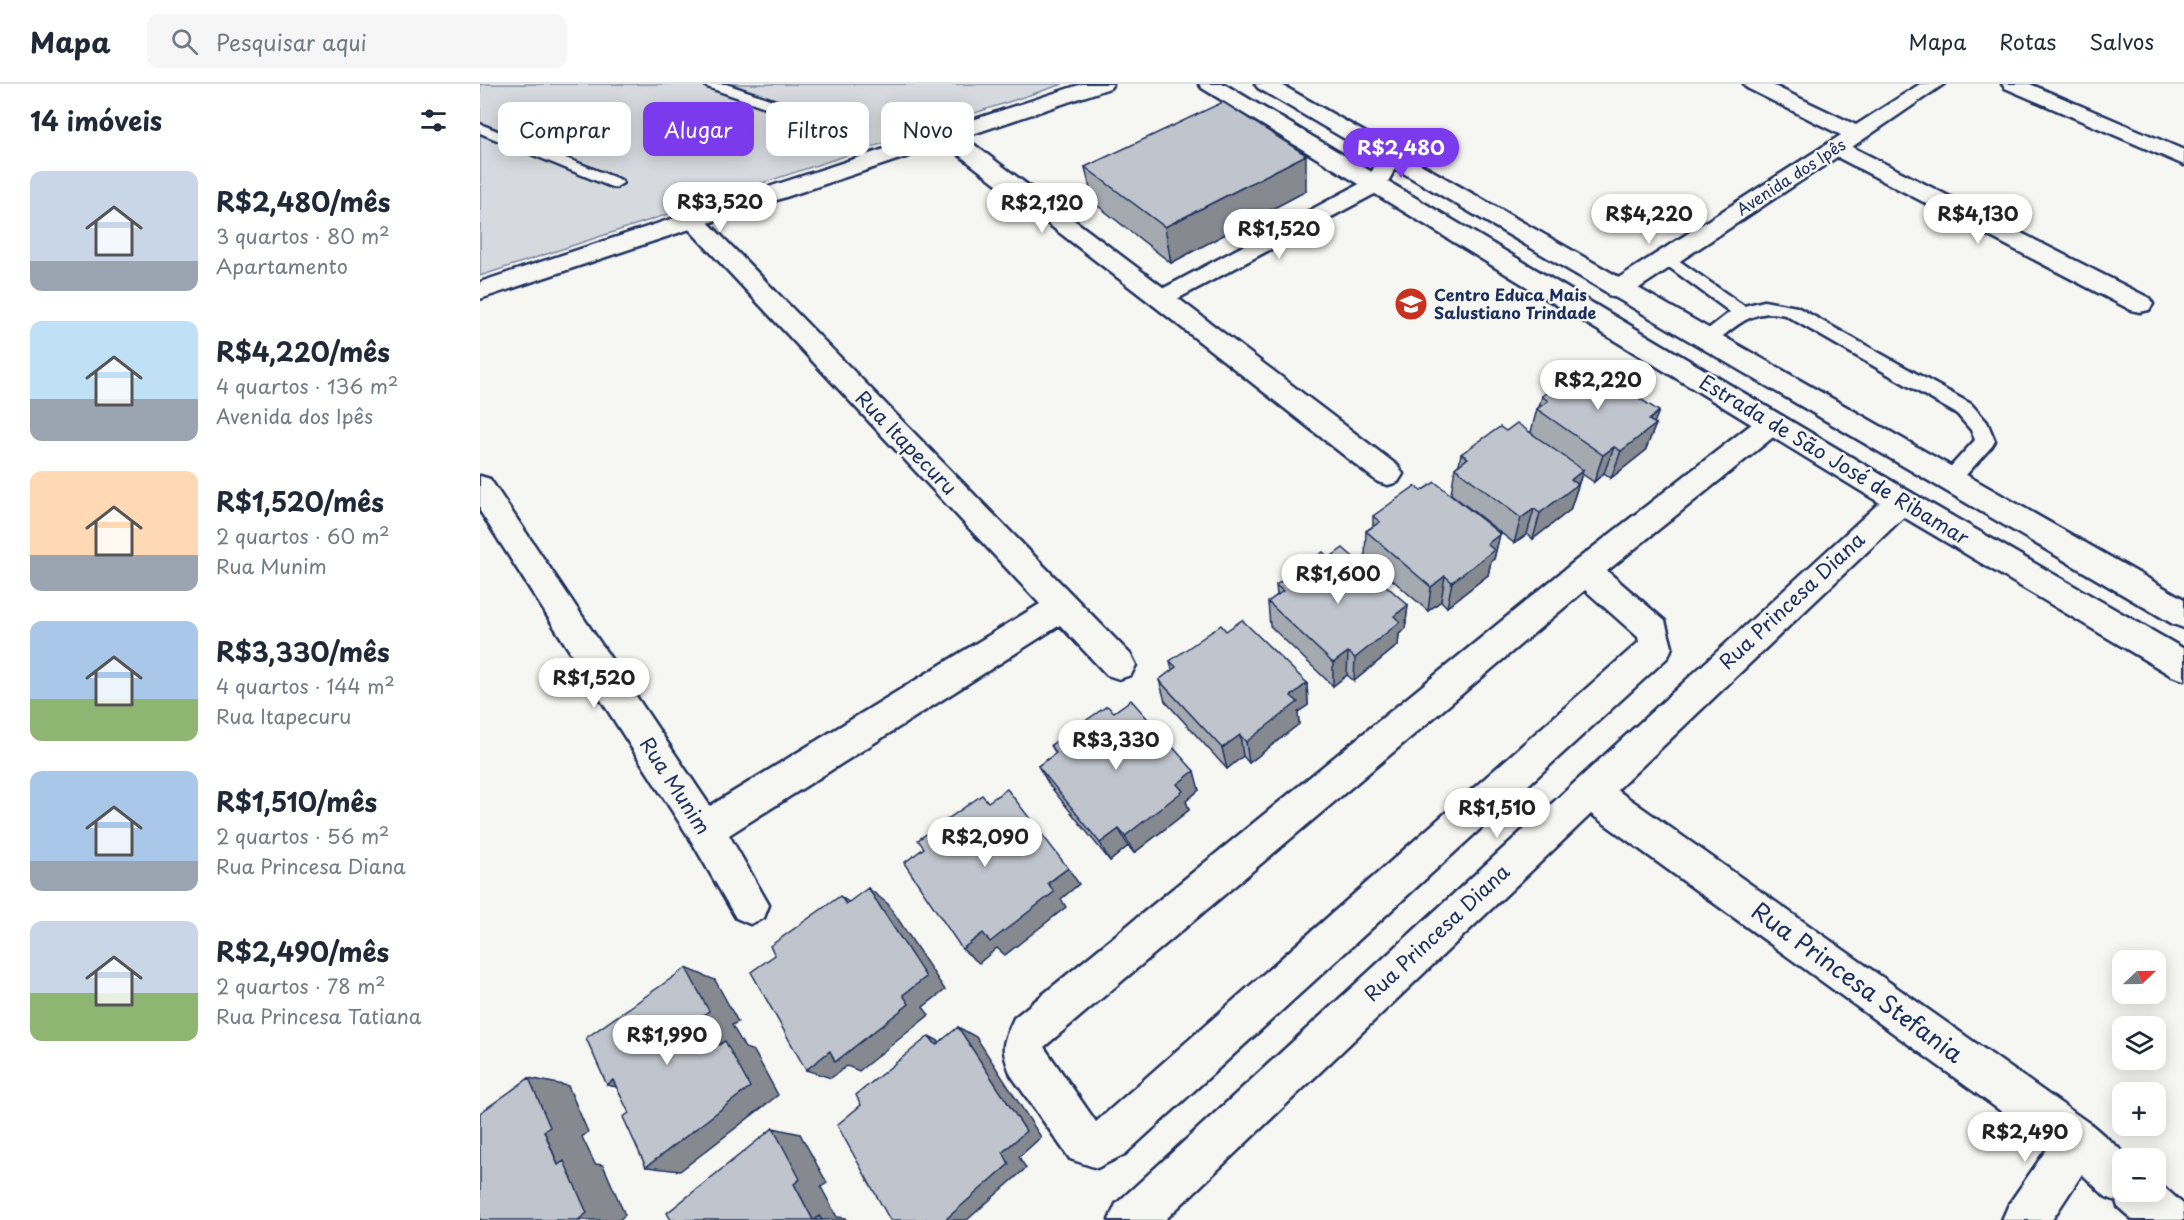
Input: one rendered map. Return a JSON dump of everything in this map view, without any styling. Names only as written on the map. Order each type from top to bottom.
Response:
[{"type":"street","points":[[974,126],[1103,84]]},
{"type":"street","name":"Estrada de São José de Ribamar","points":[[1209,84],[1901,501],[2184,666]]},
{"type":"street","name":"Estrada de São José de Ribamar","points":[[1264,84],[2184,615]]},
{"type":"street","points":[[1754,84],[1857,134]]},
{"type":"street","name":"Avenida dos Ipês","points":[[1618,290],[1934,84]]},
{"type":"street","points":[[2012,84],[2184,158]]},
{"type":"street","points":[[1836,148],[2140,304]]},
{"type":"street","points":[[480,291],[884,156]]},
{"type":"street","points":[[974,156],[1388,474]]},
{"type":"street","points":[[1162,299],[1376,184],[1391,156]]},
{"type":"street","name":"Rua Itapecuru","points":[[693,220],[1119,665]]},
{"type":"street","points":[[1585,571],[1653,631],[1656,647],[1110,1139],[1097,1146],[1085,1144],[1026,1060],[1023,1046],[1029,1033],[1585,571],[1772,423]]},
{"type":"street","name":"Rua Munim","points":[[480,487],[705,830],[750,905]]},
{"type":"street","name":"Rua Princesa Diana","points":[[1132,1220],[1588,790],[1901,501]]},
{"type":"street","points":[[705,830],[1063,606]]},
{"type":"street","name":"Rua Princesa Stefania","points":[[1588,790],[2078,1141],[2112,1172]]},
{"type":"street","points":[[2025,1220],[2078,1141]]},
{"type":"street","points":[[2147,1202],[2167,1220]]},
{"type":"lane","points":[[712,84],[766,103]]},
{"type":"lane","points":[[480,128],[615,183]]},
{"type":"lane","points":[[1668,258],[1743,313]]},
{"type":"lane","points":[[1705,340],[1751,308],[1770,305],[1791,311],[1965,409],[1980,427],[1985,441],[1950,480]]},
{"type":"shaded area","points":[[480,84],[1063,84],[974,113],[974,102],[881,102],[881,144],[869,148],[869,102],[766,102],[766,156],[844,156],[480,276]]},
{"type":"building","points":[[1223,102],[1306,155],[1165,227],[1085,167]]},
{"type":"building","points":[[1593,368],[1659,411],[1649,420],[1656,424],[1621,451],[1614,447],[1603,455],[1537,409],[1548,401],[1542,396],[1576,371],[1583,376]]},
{"type":"building","points":[[1517,423],[1583,470],[1571,480],[1578,484],[1540,513],[1534,509],[1521,518],[1455,468],[1468,458],[1461,454],[1500,427],[1506,431]]},
{"type":"building","points":[[1435,482],[1500,534],[1487,544],[1494,550],[1452,582],[1445,576],[1431,587],[1366,531],[1380,522],[1373,516],[1415,486],[1421,491]]},
{"type":"building","points":[[1343,548],[1408,605],[1394,616],[1400,622],[1355,658],[1348,652],[1333,663],[1268,602],[1283,591],[1276,585],[1323,552],[1329,558]]},
{"type":"building","points":[[1242,620],[1307,683],[1291,696],[1298,702],[1246,742],[1240,735],[1222,748],[1159,680],[1176,667],[1170,661],[1221,625],[1226,631]]},
{"type":"building","points":[[1131,700],[1194,771],[1177,784],[1183,791],[1125,836],[1119,829],[1100,843],[1038,766],[1056,753],[1051,745],[1107,706],[1114,712]]},
{"type":"building","points":[[1007,789],[1068,868],[1048,883],[1054,892],[990,942],[983,933],[962,949],[904,863],[924,848],[918,840],[982,795],[988,802]]},
{"type":"building","points":[[868,888],[926,977],[903,995],[909,1004],[835,1062],[830,1051],[806,1070],[751,972],[775,955],[770,946],[840,896],[846,904]]},
{"type":"building","points":[[686,968],[709,1011],[703,1015],[719,1045],[725,1041],[750,1087],[646,1167],[623,1117],[629,1113],[613,1080],[607,1085],[586,1038]]},
{"type":"building","points":[[958,1027],[1026,1131],[1003,1152],[1009,1164],[945,1220],[890,1220],[837,1125],[861,1105],[856,1095],[929,1036],[936,1045]]},
{"type":"building","points":[[529,1078],[550,1127],[544,1131],[558,1165],[564,1161],[587,1213],[578,1220],[480,1220],[480,1113]]},
{"type":"building","points":[[773,1128],[800,1179],[794,1184],[813,1220],[671,1220],[667,1213]]},
{"type":"place","name":"Centro Educa Mais Salustiano Trindade","points":[[1411,304]]}]
